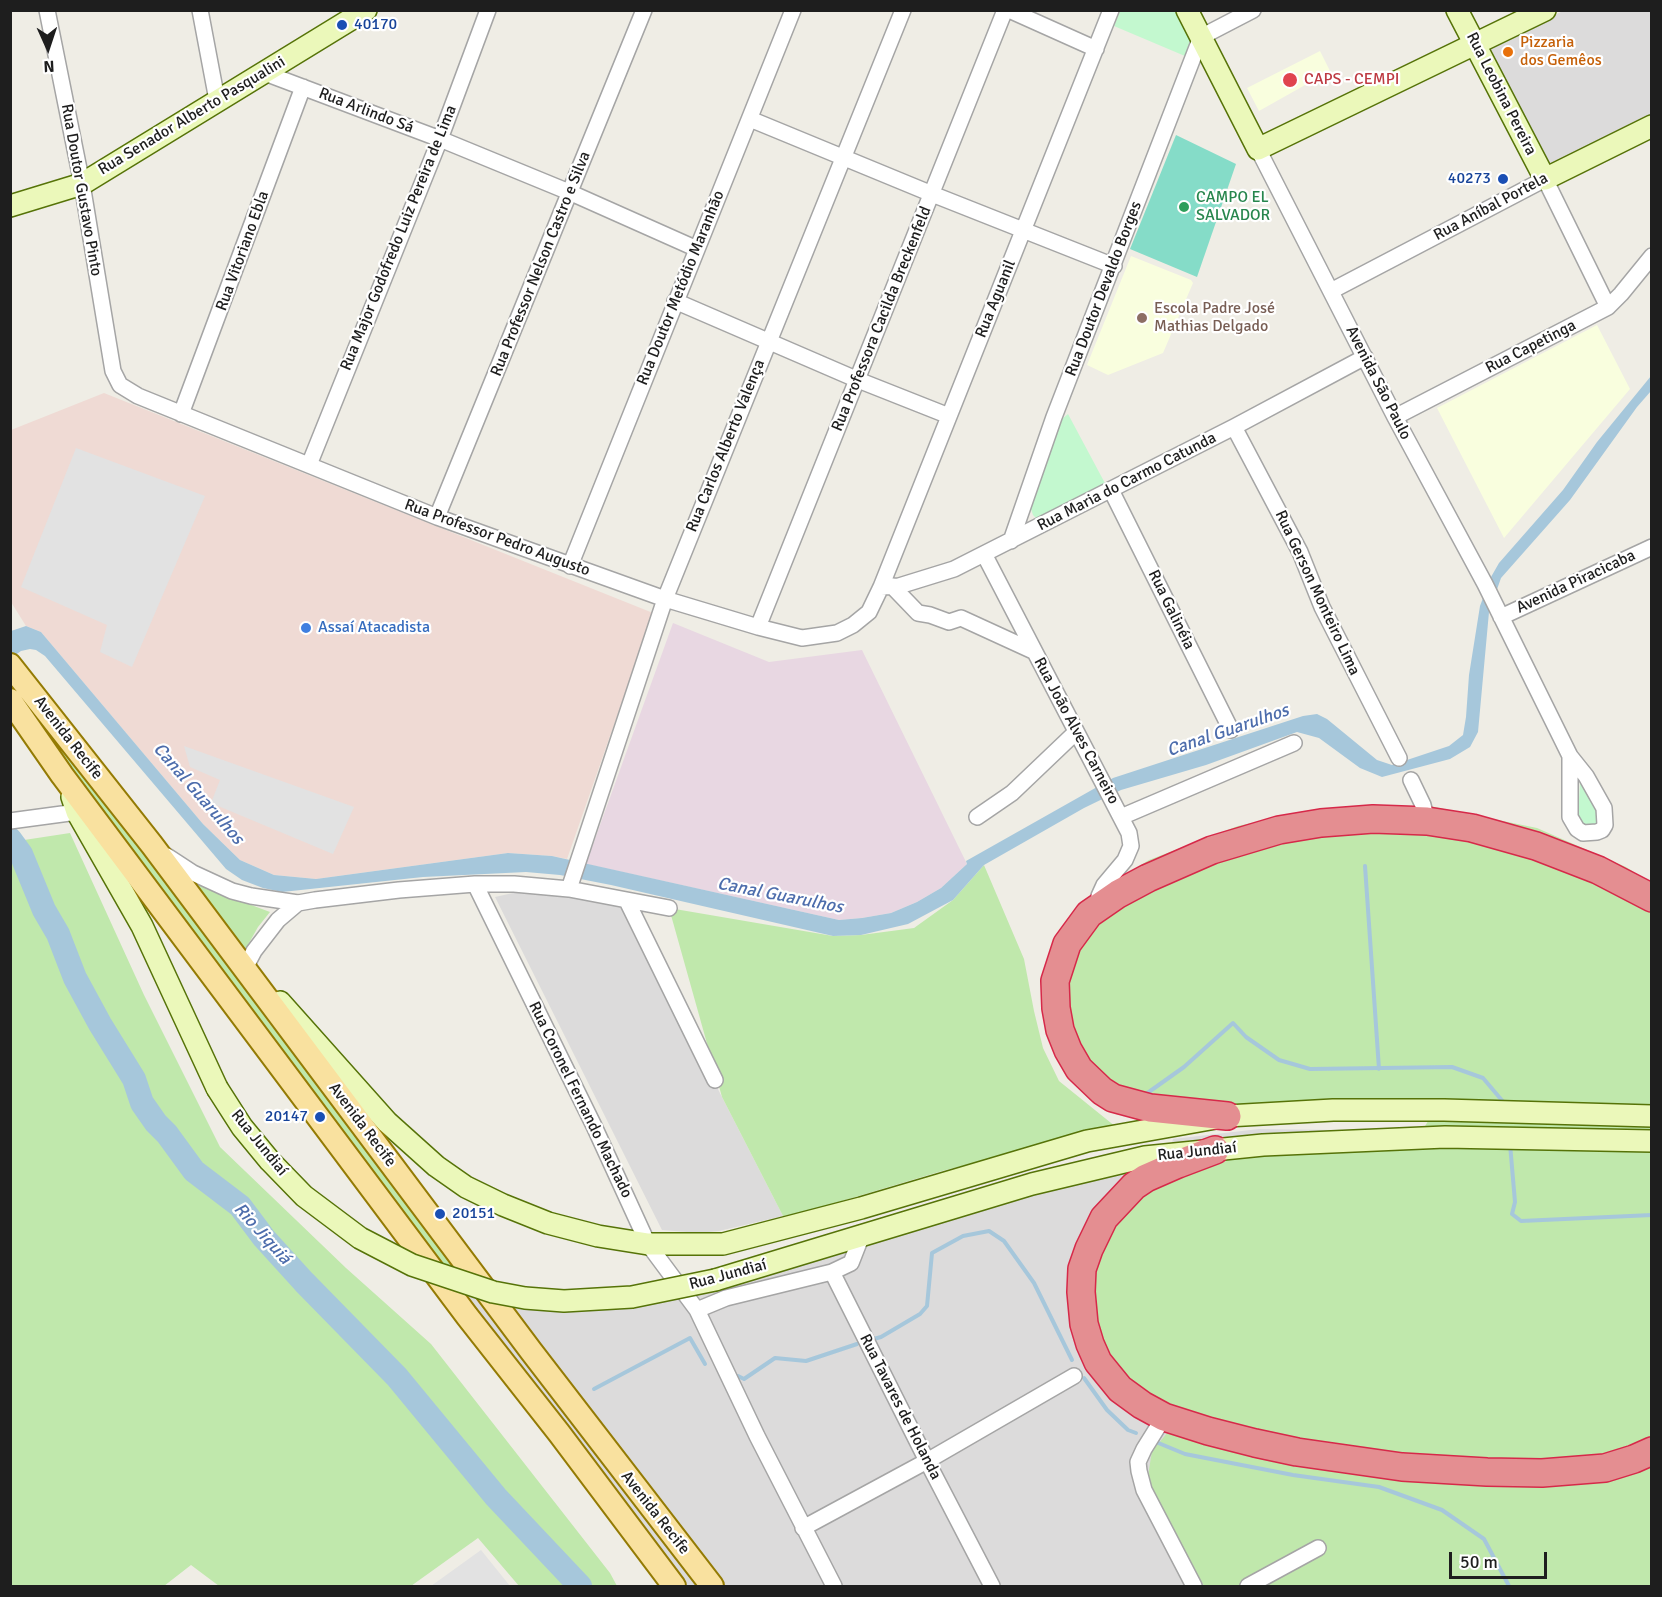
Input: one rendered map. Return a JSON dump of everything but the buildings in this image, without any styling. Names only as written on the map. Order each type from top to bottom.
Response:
[{"type":"highway","points":[[1227,1116],[1150,1108],[1124,1102],[1102,1091],[1079,1069],[1064,1041],[1057,1018],[1055,981],[1067,944],[1081,923],[1098,907],[1131,886],[1212,850],[1257,835],[1321,823],[1373,819],[1427,821],[1499,834],[1598,870],[1652,898]]},
{"type":"highway","points":[[1215,1150],[1146,1178],[1134,1186],[1104,1218],[1089,1248],[1082,1269],[1083,1324],[1098,1362],[1120,1389],[1142,1405],[1164,1417],[1208,1431],[1297,1452],[1402,1467],[1542,1473],[1605,1468],[1634,1459],[1652,1450]]},
{"type":"main road","name":"Rua Senador Alberto Pasqualini","points":[[10,206],[81,184],[217,100],[266,73],[341,18],[366,10]]},
{"type":"main road","name":"Avenida São Paulo","points":[[1187,10],[1258,149]]},
{"type":"main road","name":"Rua Leobina Pereira","points":[[1457,10],[1545,179]]},
{"type":"main road","points":[[1258,149],[1545,10]]},
{"type":"main road","name":"Rua Aníbal Portela","points":[[1545,179],[1652,126]]},
{"type":"main road","name":"Avenida Recife","points":[[11,666],[152,845],[531,1351],[712,1587]]},
{"type":"main road","name":"Avenida Recife","points":[[10,700],[62,775],[460,1307],[559,1433],[674,1587]]},
{"type":"main road","name":"Rua Jundiaí","points":[[62,775],[78,812],[142,926],[217,1088],[243,1127],[270,1161],[304,1196],[360,1238],[412,1264],[493,1292],[525,1298],[564,1301],[632,1297],[715,1280],[1032,1184],[1145,1157],[1263,1145],[1445,1137],[1652,1141]]},
{"type":"main road","name":"Rua Jundiaí","points":[[247,974],[271,992],[387,1122],[436,1166],[466,1187],[548,1223],[598,1236],[648,1244],[723,1244],[861,1208],[1087,1141],[1227,1116],[1303,1110],[1444,1110],[1652,1116]]},
{"type":"street","name":"Rua Doutor Gustavo Pinto","points":[[47,10],[81,184],[113,371]]},
{"type":"street","points":[[200,10],[217,100]]},
{"type":"street","name":"Rua Major Godofredo Luiz Pereira de Lima","points":[[309,465],[440,139],[488,10]]},
{"type":"street","name":"Rua Professor Nelson Castro e Silva","points":[[437,517],[644,10]]},
{"type":"street","name":"Rua Doutor Metódio Maranhão","points":[[570,566],[793,10]]},
{"type":"street","name":"Rua Carlos Alberto Valença","points":[[570,885],[655,635],[665,599],[903,10]]},
{"type":"street","points":[[1007,10],[1096,49]]},
{"type":"street","name":"Rua Professora Cacilda Breckenfeld","points":[[758,627],[1007,10]]},
{"type":"street","name":"Rua Aguanil","points":[[887,586],[949,416],[1111,10]]},
{"type":"street","points":[[1200,37],[1253,10]]},
{"type":"street","name":"Rua Doutor Devaldo Borges","points":[[1011,541],[1054,417],[1114,266],[1200,37]]},
{"type":"street","name":"Rua Arlindo Sá","points":[[266,73],[440,139],[569,192],[698,249]]},
{"type":"street","name":"Rua Vitoriano Ebla","points":[[182,414],[303,87]]},
{"type":"street","points":[[750,119],[1114,266]]},
{"type":"street","name":"Avenida São Paulo","points":[[1258,149],[1395,417],[1485,584],[1570,756]]},
{"type":"street","name":"Rua Aníbal Portela","points":[[1331,291],[1545,179]]},
{"type":"street","name":"Rua Leobina Pereira","points":[[1545,179],[1608,307]]},
{"type":"street","name":"Rua Capetinga","points":[[1395,417],[1608,307],[1652,256]]},
{"type":"street","points":[[675,301],[858,380],[949,416]]},
{"type":"street","name":"Rua Maria do Carmo Catunda","points":[[887,586],[911,583],[954,569],[1234,427],[1365,357]]},
{"type":"street","name":"Rua Professor Pedro Augusto","points":[[113,371],[116,380],[127,391],[437,517],[665,599],[758,627],[802,638],[837,633],[853,625],[869,612],[887,586]]},
{"type":"street","name":"Rua Gerson Monteiro Lima","points":[[1234,427],[1300,552],[1322,607],[1399,758]]},
{"type":"street","name":"Rua Galinéia","points":[[1111,489],[1231,730]]},
{"type":"street","name":"Avenida Piracicaba","points":[[1501,617],[1652,547]]},
{"type":"street","name":"Rua João Alves Carneiro","points":[[984,554],[1129,833],[1131,846],[1125,860],[1104,885],[1099,896],[1098,907]]},
{"type":"street","points":[[887,586],[918,613],[948,622],[961,618],[977,623],[1033,651]]},
{"type":"street","points":[[977,817],[1012,793],[1076,732]]},
{"type":"street","points":[[1121,818],[1294,743]]},
{"type":"street","points":[[1411,780],[1423,805],[1427,821]]},
{"type":"street","points":[[11,821],[78,812]]},
{"type":"street","points":[[152,845],[180,865],[215,884],[251,896],[298,903],[399,890],[475,884],[514,884],[570,885],[627,901],[669,908]]},
{"type":"street","name":"Rua Coronel Fernando Machado","points":[[475,884],[594,1126],[648,1244],[697,1310],[834,1587]]},
{"type":"street","points":[[627,901],[716,1080]]},
{"type":"street","points":[[247,974],[265,935],[298,903]]},
{"type":"street","points":[[697,1310],[726,1298],[832,1272],[851,1263],[862,1235]]},
{"type":"street","name":"Rua Tavares de Holanda","points":[[832,1272],[992,1587]]},
{"type":"street","points":[[803,1528],[927,1461],[1074,1376]]},
{"type":"street","points":[[1164,1417],[1144,1449],[1138,1462],[1139,1471],[1144,1490],[1194,1587]]},
{"type":"street","points":[[1248,1587],[1318,1548]]},
{"type":"shaded area","points":[[1563,11],[1651,11],[1651,118],[1548,170],[1491,58],[1491,50],[1493,45]]},
{"type":"shaded area","name":"CAPS - CEMPI","points":[[1320,51],[1330,71],[1259,111],[1247,88]]},
{"type":"shaded area","name":"Escola Padre José Mathias Delgado","points":[[1131,256],[1191,280],[1193,283],[1163,353],[1108,375],[1087,365]]},
{"type":"shaded area","points":[[1597,325],[1630,389],[1504,538],[1437,408]]},
{"type":"shaded area","points":[[104,393],[653,613],[567,859],[508,853],[316,879],[274,875],[240,860],[203,824],[41,632],[26,626],[11,602],[11,430]]},
{"type":"shaded area","points":[[76,448],[205,496],[132,667],[100,652],[107,625],[21,587]]},
{"type":"shaded area","points":[[673,623],[769,662],[862,650],[967,864],[941,888],[917,902],[891,913],[839,920],[586,864]]},
{"type":"shaded area","points":[[184,746],[354,807],[333,854],[211,803],[220,780],[190,767]]},
{"type":"shaded area","points":[[542,892],[623,904],[783,1216],[719,1231],[699,1233],[662,1230],[495,897],[513,893]]},
{"type":"shaded area","points":[[1259,1129],[1651,1134],[1651,1586],[682,1586],[458,1289],[560,1307],[983,1206],[1138,1166],[1166,1166],[1173,1139]]},
{"type":"shaded area","points":[[481,1550],[510,1586],[431,1586]]},
{"type":"green space","points":[[1120,11],[1175,11],[1195,49],[1192,59],[1114,26]]},
{"type":"green space","name":"CAMPO EL SALVADOR","points":[[1176,135],[1236,164],[1197,277],[1130,249]]},
{"type":"green space","points":[[1068,414],[1107,487],[1037,519],[1030,506],[1062,419]]},
{"type":"green space","points":[[10,676],[158,867],[269,1023],[318,1083],[464,1276],[433,1264],[11,690]]},
{"type":"green space","points":[[1580,782],[1599,815],[1596,825],[1586,827],[1578,819]]},
{"type":"green space","points":[[1430,806],[1537,828],[1626,867],[1651,883],[1651,1451],[1634,1459],[1402,1467],[1142,1405],[1091,1362],[1082,1310],[1104,1218],[1178,1164],[1419,1136],[1433,1113],[1182,1122],[1115,1114],[1102,1086],[1067,1029],[1064,998],[1082,901],[1149,860],[1238,826],[1305,811]]},
{"type":"green space","points":[[70,833],[144,995],[220,1147],[346,1268],[431,1344],[610,1573],[617,1586],[519,1586],[478,1538],[411,1586],[219,1586],[191,1565],[164,1586],[11,1586],[11,842]]},
{"type":"green space","points":[[984,865],[1024,959],[1043,1048],[1059,1081],[1116,1127],[942,1171],[802,1213],[783,1216],[722,1097],[669,908],[833,936],[914,928],[953,900]]},
{"type":"green space","points":[[170,866],[198,885],[270,912],[258,927],[240,959]]},
{"type":"green space","points":[[1169,1431],[1368,1470],[1651,1461],[1651,1586],[1204,1586],[1147,1482],[1152,1451]]},
{"type":"water","points":[[1651,376],[1651,391],[1570,500],[1501,578],[1489,612],[1478,732],[1470,747],[1450,759],[1382,777],[1360,768],[1319,738],[1297,732],[1206,765],[1121,790],[1084,808],[984,865],[953,900],[908,924],[861,935],[833,936],[611,885],[560,875],[526,872],[423,877],[282,892],[263,888],[242,880],[226,869],[45,656],[30,649],[21,651],[11,658],[11,631],[26,626],[41,632],[203,824],[240,860],[274,875],[316,879],[508,853],[552,856],[839,920],[862,918],[891,913],[917,902],[941,888],[967,864],[966,861],[1113,778],[1303,716],[1317,714],[1327,719],[1377,760],[1392,765],[1449,746],[1463,735],[1469,675],[1480,606],[1491,577],[1499,563],[1563,490],[1597,442]]},
{"type":"waterway","name":"Rio Jiquiá","points":[[10,839],[21,854],[44,910],[58,934],[75,978],[134,1079],[142,1103],[156,1123],[194,1171],[240,1206],[264,1238],[304,1282],[397,1377],[496,1497],[580,1586]]},
{"type":"waterway","points":[[1365,866],[1379,1069]]},
{"type":"waterway","points":[[1146,1094],[1184,1067],[1233,1023],[1246,1037],[1279,1060],[1310,1069],[1452,1067],[1483,1078],[1505,1104]]},
{"type":"waterway","points":[[1510,1144],[1515,1202],[1512,1214],[1521,1221],[1652,1215]]},
{"type":"waterway","points":[[870,1340],[881,1337],[920,1314],[927,1306],[932,1253],[963,1236],[989,1231],[1004,1241],[1034,1283],[1072,1360]]},
{"type":"waterway","points":[[594,1389],[690,1338],[705,1364]]},
{"type":"waterway","points":[[738,1376],[744,1379],[775,1358],[806,1361],[857,1344]]},
{"type":"waterway","points":[[1084,1378],[1107,1410],[1128,1430],[1136,1433]]},
{"type":"waterway","points":[[1156,1442],[1185,1454],[1293,1475],[1379,1487],[1442,1510],[1484,1539],[1509,1586]]},
{"type":"place","name":"40170","points":[[342,25]]},
{"type":"place","name":"Pizzaria dos Gemêos","points":[[1508,52]]},
{"type":"place","name":"CAPS - CEMPI","points":[[1290,80]]},
{"type":"place","name":"40273","points":[[1503,179]]},
{"type":"place","name":"CAMPO EL SALVADOR","points":[[1184,207]]},
{"type":"place","name":"Escola Padre José Mathias Delgado","points":[[1142,318]]},
{"type":"place","name":"Assaí Atacadista","points":[[306,628]]},
{"type":"place","name":"20147","points":[[320,1117]]},
{"type":"place","name":"20151","points":[[440,1214]]},
{"type":"water label","name":"Canal Guarulhos","points":[[1228,731]]},
{"type":"water label","name":"Canal Guarulhos","points":[[198,794]]},
{"type":"water label","name":"Canal Guarulhos","points":[[780,896]]}]
